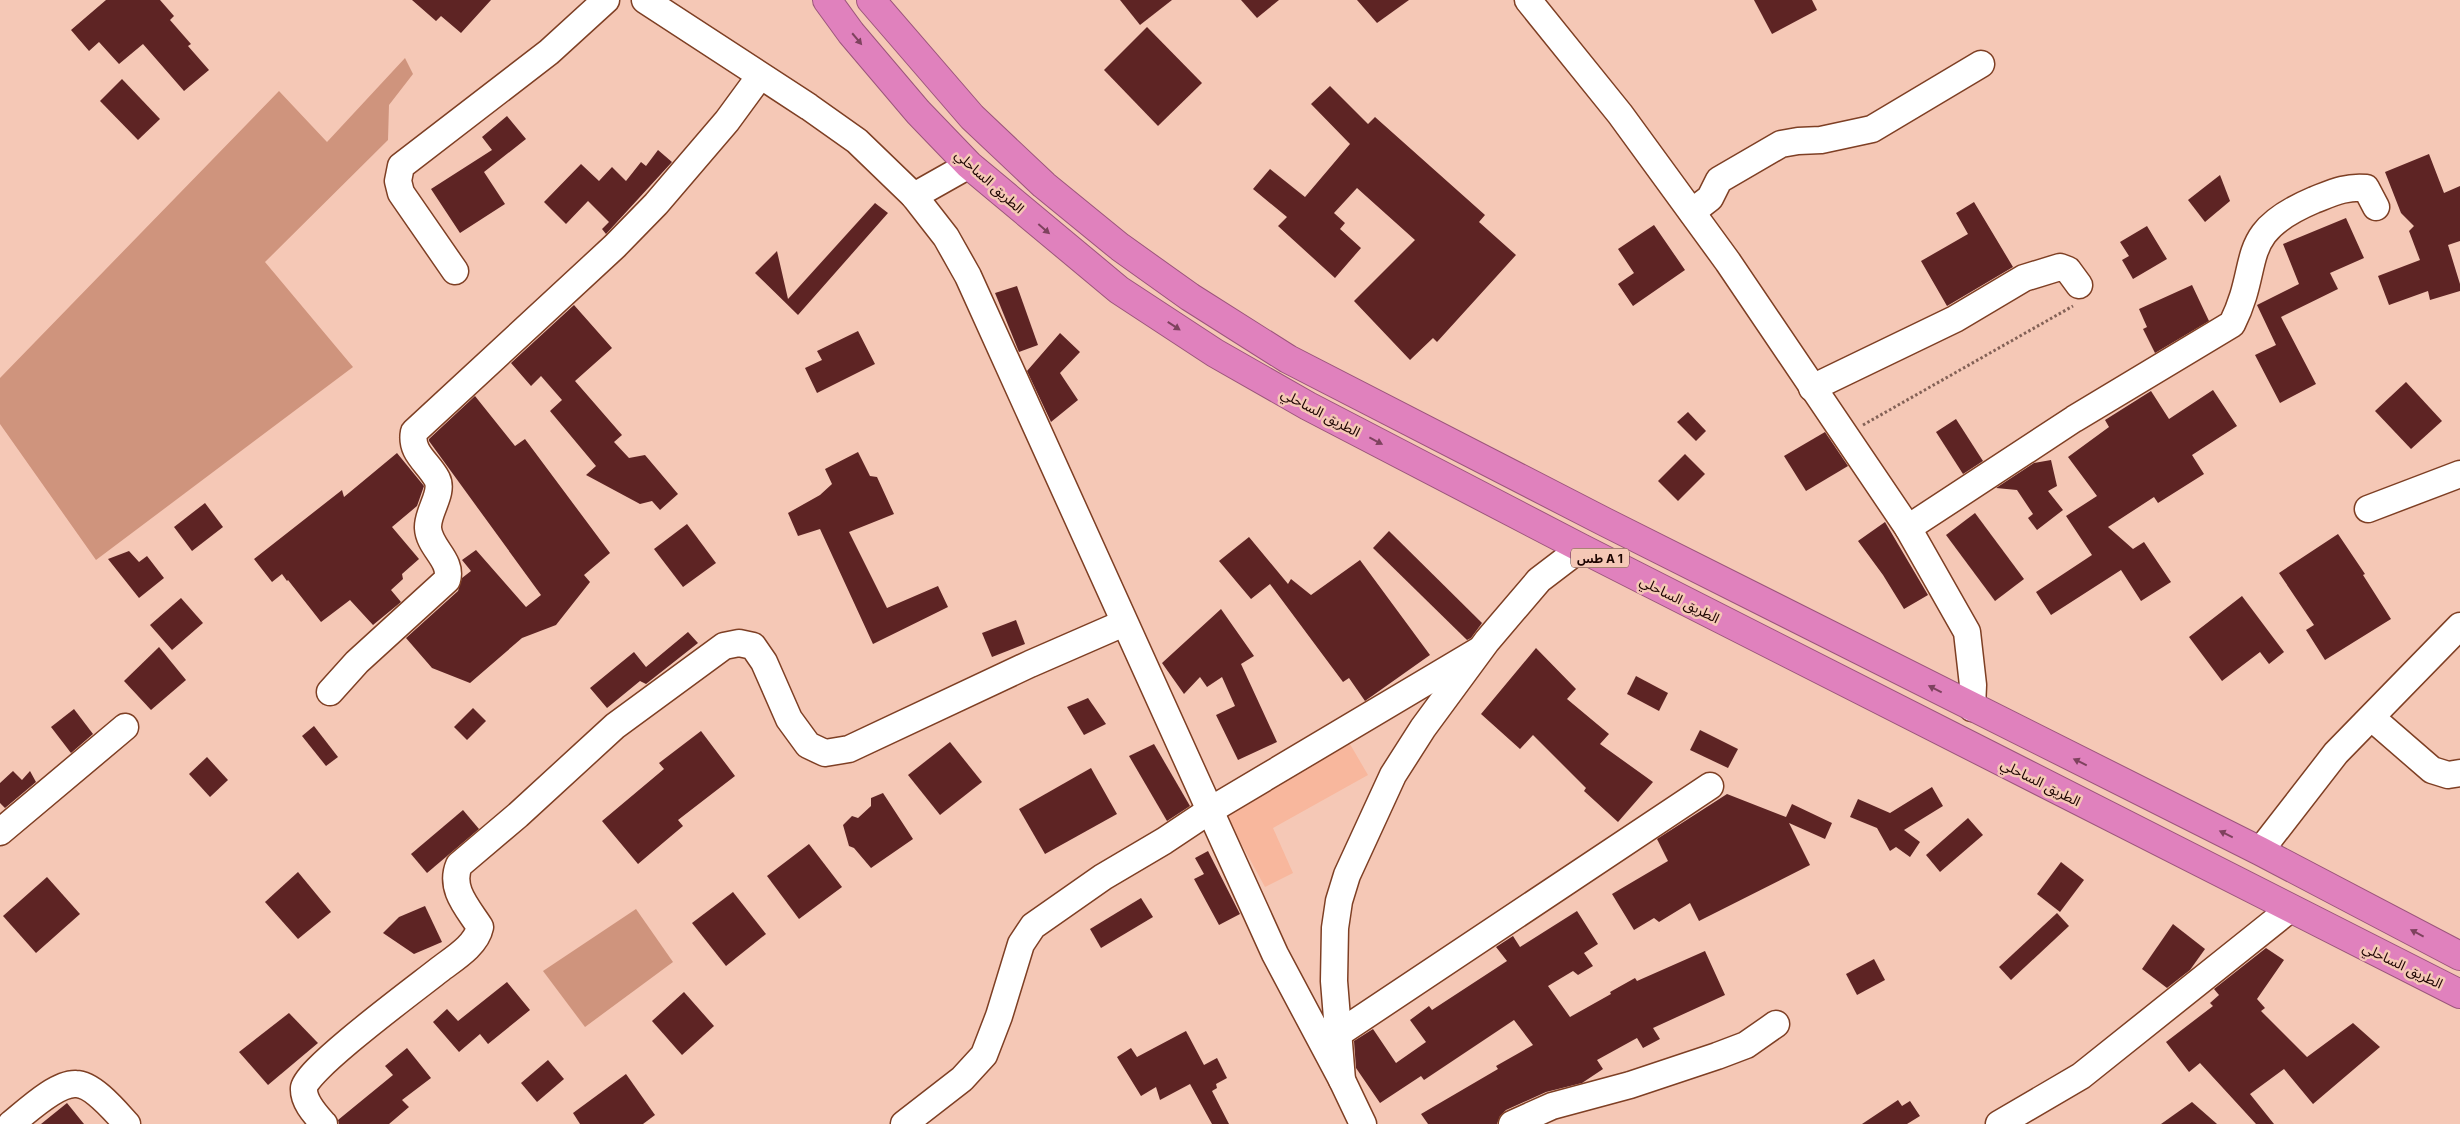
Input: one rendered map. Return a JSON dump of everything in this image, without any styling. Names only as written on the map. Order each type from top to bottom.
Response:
[{"type":"highway","name":"الطريق الساحلي","points":[[827,0],[851,33],[918,112],[969,165],[1058,241],[1120,290],[1215,353],[1308,406],[1580,548],[2460,994]]},
{"type":"highway","name":"طس A 1","points":[[871,0],[972,117],[1044,185],[1120,247],[1190,297],[1288,358],[1972,708],[2260,851],[2460,956]]},
{"type":"street","points":[[455,271],[401,193],[398,181],[400,166],[550,52],[606,0]]},
{"type":"street","points":[[644,0],[809,107],[857,141],[914,196],[946,237],[968,276],[1275,954],[1342,1080],[1363,1124]]},
{"type":"street","points":[[1528,0],[1620,114],[1692,212],[1908,528],[1967,632],[1973,685],[1972,708]]},
{"type":"street","points":[[1692,212],[1710,198],[1719,180],[1781,144],[1821,140],[1872,129],[1981,64]]},
{"type":"street","points":[[330,692],[357,662],[447,580],[449,572],[447,566],[430,539],[428,530],[428,519],[439,490],[438,482],[414,448],[414,432],[615,246],[656,204],[727,121],[760,76]]},
{"type":"street","points":[[914,196],[969,165]]},
{"type":"street","points":[[1908,528],[2074,419],[2232,324],[2237,313],[2253,252],[2264,232],[2289,211],[2342,189],[2356,187],[2366,188],[2376,206]]},
{"type":"street","points":[[1812,388],[1955,319],[2024,278],[2060,267],[2068,270],[2077,295]]},
{"type":"street","points":[[2368,509],[2460,474]]},
{"type":"street","points":[[1342,1080],[1334,981],[1335,928],[1339,901],[1347,875],[1393,775],[1423,728],[1478,651],[1540,580],[1580,548]]},
{"type":"street","points":[[324,1124],[307,1101],[304,1087],[306,1081],[332,1056],[451,961],[478,936],[480,927],[458,892],[455,876],[459,865],[518,816],[615,726],[724,646],[739,643],[753,646],[764,662],[789,719],[808,745],[825,753],[849,749],[1030,664],[1124,623]]},
{"type":"street","points":[[2260,851],[2336,753],[2372,718],[2397,688],[2460,626]]},
{"type":"street","points":[[904,1124],[962,1079],[984,1055],[1000,1016],[1021,944],[1033,926],[1103,877],[1164,841],[1209,810],[1478,651]]},
{"type":"street","points":[[2372,718],[2432,770],[2448,775],[2460,772]]},
{"type":"street","points":[[0,832],[125,727]]},
{"type":"street","points":[[1338,1034],[1710,786]]},
{"type":"street","points":[[1999,1124],[2080,1076],[2290,909]]},
{"type":"street","points":[[1512,1124],[1552,1106],[1630,1085],[1718,1056],[1746,1045],[1776,1024]]},
{"type":"street","points":[[11,1124],[58,1088],[76,1084],[90,1089],[104,1100],[127,1124]]},
{"type":"path","points":[[1844,436],[2077,295]]},
{"type":"shaded area","points":[[405,58],[413,74],[389,105],[388,140],[265,262],[353,367],[96,560],[0,424],[0,378],[279,91],[327,142]]},
{"type":"shaded area","points":[[1347,739],[1368,775],[1273,828],[1293,873],[1265,887],[1225,814]]},
{"type":"shaded area","points":[[636,909],[673,962],[585,1027],[543,971]]},
{"type":"building","points":[[106,0],[160,0],[174,16],[170,20],[191,44],[188,46],[209,70],[184,91],[143,44],[119,64],[99,42],[89,51],[71,30]]},
{"type":"building","points":[[412,0],[491,0],[461,33],[441,16],[436,21]]},
{"type":"building","points":[[1120,0],[1172,0],[1140,25]]},
{"type":"building","points":[[1241,0],[1279,0],[1257,18]]},
{"type":"building","points":[[1357,0],[1409,0],[1377,23]]},
{"type":"building","points":[[1754,0],[1812,0],[1817,10],[1772,34]]},
{"type":"building","points":[[1147,27],[1202,83],[1158,126],[1104,70]]},
{"type":"building","points":[[122,79],[160,119],[138,140],[100,101]]},
{"type":"building","points":[[1330,86],[1368,124],[1375,117],[1485,215],[1479,222],[1516,255],[1437,342],[1433,338],[1410,360],[1354,301],[1415,240],[1357,188],[1334,213],[1345,223],[1340,229],[1361,248],[1335,278],[1278,226],[1287,217],[1253,189],[1270,169],[1305,197],[1350,144],[1311,104]]},
{"type":"building","points":[[507,116],[526,139],[484,172],[505,204],[460,233],[431,189],[492,150],[482,137]]},
{"type":"building","points":[[658,150],[672,162],[606,234],[602,229],[609,222],[588,201],[566,224],[544,202],[581,164],[599,181],[612,167],[626,181],[641,162],[646,166]]},
{"type":"building","points":[[2429,154],[2444,193],[2460,186],[2460,241],[2448,245],[2460,284],[2460,291],[2430,300],[2428,291],[2389,305],[2378,276],[2420,260],[2409,231],[2414,226],[2401,213],[2385,172]]},
{"type":"building","points":[[2220,175],[2230,201],[2205,222],[2188,200]]},
{"type":"building","points":[[1974,202],[2013,267],[1947,306],[1921,261],[1968,234],[1956,213]]},
{"type":"building","points":[[875,203],[888,213],[798,315],[755,273],[777,251],[788,299]]},
{"type":"building","points":[[2346,218],[2364,258],[2330,273],[2338,289],[2281,317],[2316,384],[2280,403],[2255,355],[2276,345],[2257,305],[2299,284],[2283,244]]},
{"type":"building","points":[[1654,225],[1685,270],[1633,306],[1618,284],[1634,273],[1618,249]]},
{"type":"building","points":[[2147,226],[2167,259],[2133,279],[2122,260],[2129,256],[2120,242]]},
{"type":"building","points":[[2192,285],[2209,321],[2155,353],[2143,329],[2147,327],[2139,309]]},
{"type":"building","points":[[1017,286],[1038,345],[1019,352],[995,293]]},
{"type":"building","points":[[574,305],[612,348],[575,381],[622,435],[614,442],[629,458],[645,455],[678,494],[660,510],[652,501],[640,504],[586,475],[596,466],[550,411],[562,400],[541,376],[531,386],[511,363]]},
{"type":"building","points":[[858,331],[875,364],[817,393],[805,368],[822,360],[817,351]]},
{"type":"building","points":[[1060,333],[1080,352],[1060,373],[1078,400],[1051,422],[1027,371]]},
{"type":"building","points":[[2406,382],[2442,421],[2411,449],[2375,411]]},
{"type":"building","points":[[2213,390],[2237,426],[2192,455],[2204,474],[2158,503],[2154,497],[2108,527],[2133,549],[2144,542],[2171,582],[2141,601],[2121,570],[2051,615],[2036,592],[2092,555],[2066,516],[2097,496],[2068,457],[2109,427],[2105,420],[2151,391],[2169,419]]},
{"type":"building","points":[[475,396],[515,446],[525,439],[610,553],[584,575],[590,582],[556,625],[522,638],[470,683],[432,668],[406,638],[458,591],[462,578],[471,571],[462,560],[476,550],[526,607],[541,595],[429,441]]},
{"type":"building","points":[[1688,412],[1706,431],[1696,441],[1677,422]]},
{"type":"building","points":[[1956,419],[1983,461],[1963,474],[1936,432]]},
{"type":"building","points":[[1825,432],[1848,466],[1806,491],[1784,456]]},
{"type":"building","points":[[858,452],[870,476],[877,477],[894,514],[849,532],[887,608],[938,586],[948,607],[873,644],[820,529],[798,536],[788,513],[820,495],[832,484],[825,469]]},
{"type":"building","points":[[397,453],[424,486],[417,506],[392,527],[419,559],[402,574],[403,579],[391,590],[401,602],[373,625],[350,600],[321,622],[282,574],[272,582],[254,559],[342,490],[344,497]]},
{"type":"building","points":[[1685,454],[1705,474],[1678,501],[1658,481]]},
{"type":"building","points":[[2051,460],[2057,486],[2048,491],[2063,510],[2037,530],[2028,518],[2033,514],[2017,490],[1996,488],[2034,463]]},
{"type":"building","points":[[205,503],[223,527],[192,551],[174,527]]},
{"type":"building","points":[[1975,513],[2024,579],[1995,601],[1946,535]]},
{"type":"building","points":[[1885,522],[1928,595],[1904,609],[1883,575],[1858,541]]},
{"type":"building","points":[[687,524],[716,563],[683,587],[654,549]]},
{"type":"building","points":[[1389,531],[1482,623],[1471,638],[1467,640],[1373,548]]},
{"type":"building","points":[[2338,534],[2365,574],[2363,575],[2391,619],[2325,660],[2306,630],[2314,625],[2279,573]]},
{"type":"building","points":[[1249,537],[1288,584],[1291,579],[1311,595],[1360,560],[1430,655],[1365,701],[1349,678],[1343,682],[1270,584],[1251,599],[1219,561]]},
{"type":"building","points":[[129,551],[139,562],[147,556],[164,578],[139,598],[108,559]]},
{"type":"building","points":[[2242,596],[2284,652],[2269,664],[2260,652],[2222,681],[2189,637]]},
{"type":"building","points":[[181,598],[203,623],[172,650],[150,625]]},
{"type":"building","points":[[1221,609],[1254,656],[1241,664],[1277,742],[1238,760],[1216,715],[1235,706],[1222,677],[1207,687],[1200,677],[1184,694],[1162,663]]},
{"type":"building","points":[[1016,620],[1025,644],[992,657],[982,633]]},
{"type":"building","points":[[688,632],[698,643],[646,684],[640,681],[607,708],[590,688],[634,652],[646,667]]},
{"type":"building","points":[[159,647],[186,680],[151,710],[124,681]]},
{"type":"building","points":[[1536,648],[1576,689],[1567,699],[1609,734],[1600,744],[1653,782],[1618,822],[1584,791],[1586,788],[1533,735],[1520,749],[1481,714]]},
{"type":"building","points":[[1636,676],[1668,693],[1659,711],[1627,694]]},
{"type":"building","points":[[1088,698],[1106,724],[1084,735],[1067,707]]},
{"type":"building","points":[[473,708],[486,721],[467,740],[454,727]]},
{"type":"building","points":[[74,709],[93,734],[71,753],[51,727]]},
{"type":"building","points":[[314,726],[338,757],[326,766],[302,736]]},
{"type":"building","points":[[1700,730],[1738,749],[1728,768],[1690,750]]},
{"type":"building","points":[[701,731],[735,776],[678,820],[683,826],[638,864],[602,821],[664,769],[659,763]]},
{"type":"building","points":[[950,742],[982,782],[940,815],[908,775]]},
{"type":"building","points":[[1154,744],[1190,806],[1167,821],[1129,756]]},
{"type":"building","points":[[207,757],[228,780],[210,797],[189,774]]},
{"type":"building","points":[[1091,768],[1117,814],[1045,854],[1019,809]]},
{"type":"building","points":[[13,771],[22,780],[30,771],[36,782],[5,808],[0,803],[0,783]]},
{"type":"building","points":[[1932,787],[1943,806],[1904,830],[1920,842],[1910,857],[1896,847],[1890,851],[1877,828],[1850,817],[1858,799],[1890,813]]},
{"type":"building","points":[[883,793],[913,839],[871,868],[854,848],[849,846],[843,825],[852,816],[858,818],[871,806],[871,798]]},
{"type":"building","points":[[1727,794],[1786,817],[1792,804],[1832,823],[1825,839],[1789,823],[1810,865],[1699,921],[1690,903],[1659,922],[1654,918],[1634,930],[1612,894],[1668,861],[1657,839]]},
{"type":"building","points":[[463,810],[479,829],[427,873],[411,854]]},
{"type":"building","points":[[1968,818],[1983,835],[1940,872],[1926,855]]},
{"type":"building","points":[[809,844],[842,887],[799,919],[767,876]]},
{"type":"building","points":[[1208,851],[1240,914],[1219,925],[1194,879],[1204,874],[1195,858]]},
{"type":"building","points":[[2061,862],[2084,880],[2060,912],[2037,894]]},
{"type":"building","points":[[298,872],[331,912],[298,939],[265,902]]},
{"type":"building","points":[[47,877],[80,914],[36,953],[3,916]]},
{"type":"building","points":[[733,892],[766,934],[726,966],[692,923]]},
{"type":"building","points":[[1141,898],[1153,917],[1101,948],[1090,929]]},
{"type":"building","points":[[425,906],[442,942],[414,954],[383,933],[399,917]]},
{"type":"building","points":[[1577,911],[1598,944],[1584,953],[1593,966],[1578,975],[1573,971],[1548,986],[1570,1017],[1635,978],[1637,981],[1705,951],[1725,995],[1653,1028],[1660,1039],[1643,1048],[1637,1038],[1597,1060],[1603,1069],[1582,1083],[1546,1092],[1506,1110],[1500,1116],[1497,1124],[1428,1124],[1421,1114],[1498,1069],[1496,1066],[1533,1045],[1514,1020],[1424,1080],[1421,1076],[1380,1103],[1356,1068],[1354,1041],[1373,1029],[1396,1063],[1426,1042],[1410,1020],[1429,1006],[1432,1010],[1507,961],[1496,947],[1513,936],[1520,947]]},
{"type":"building","points":[[2057,913],[2069,926],[2011,980],[1999,967]]},
{"type":"building","points":[[2173,924],[2205,949],[2190,970],[2167,988],[2142,969]]},
{"type":"building","points":[[2266,948],[2284,960],[2257,999],[2265,1008],[2261,1011],[2307,1057],[2353,1023],[2380,1047],[2313,1104],[2284,1069],[2250,1094],[2274,1124],[2256,1124],[2200,1063],[2189,1072],[2166,1042],[2213,1006],[2210,1003],[2219,995],[2214,989]]},
{"type":"building","points":[[1874,959],[1885,980],[1857,995],[1846,974]]},
{"type":"building","points":[[507,982],[530,1010],[488,1044],[480,1034],[459,1052],[433,1022],[447,1009],[458,1021]]},
{"type":"building","points":[[684,992],[714,1026],[682,1055],[652,1021]]},
{"type":"building","points":[[289,1013],[318,1043],[268,1085],[239,1052]]},
{"type":"building","points":[[1186,1031],[1204,1065],[1217,1058],[1227,1078],[1216,1084],[1217,1088],[1212,1091],[1229,1124],[1212,1124],[1190,1084],[1160,1100],[1156,1087],[1141,1096],[1117,1057],[1131,1048],[1137,1057]]},
{"type":"building","points":[[407,1048],[431,1078],[402,1100],[409,1107],[389,1124],[339,1124],[338,1120],[393,1075],[385,1066]]},
{"type":"building","points":[[548,1060],[564,1079],[537,1102],[521,1083]]},
{"type":"building","points":[[626,1074],[655,1115],[643,1124],[580,1124],[573,1113]]},
{"type":"building","points":[[1898,1100],[1902,1106],[1910,1101],[1920,1116],[1907,1124],[1862,1124]]},
{"type":"building","points":[[2192,1102],[2217,1124],[2161,1124]]},
{"type":"building","points":[[67,1103],[84,1124],[41,1124]]}]
